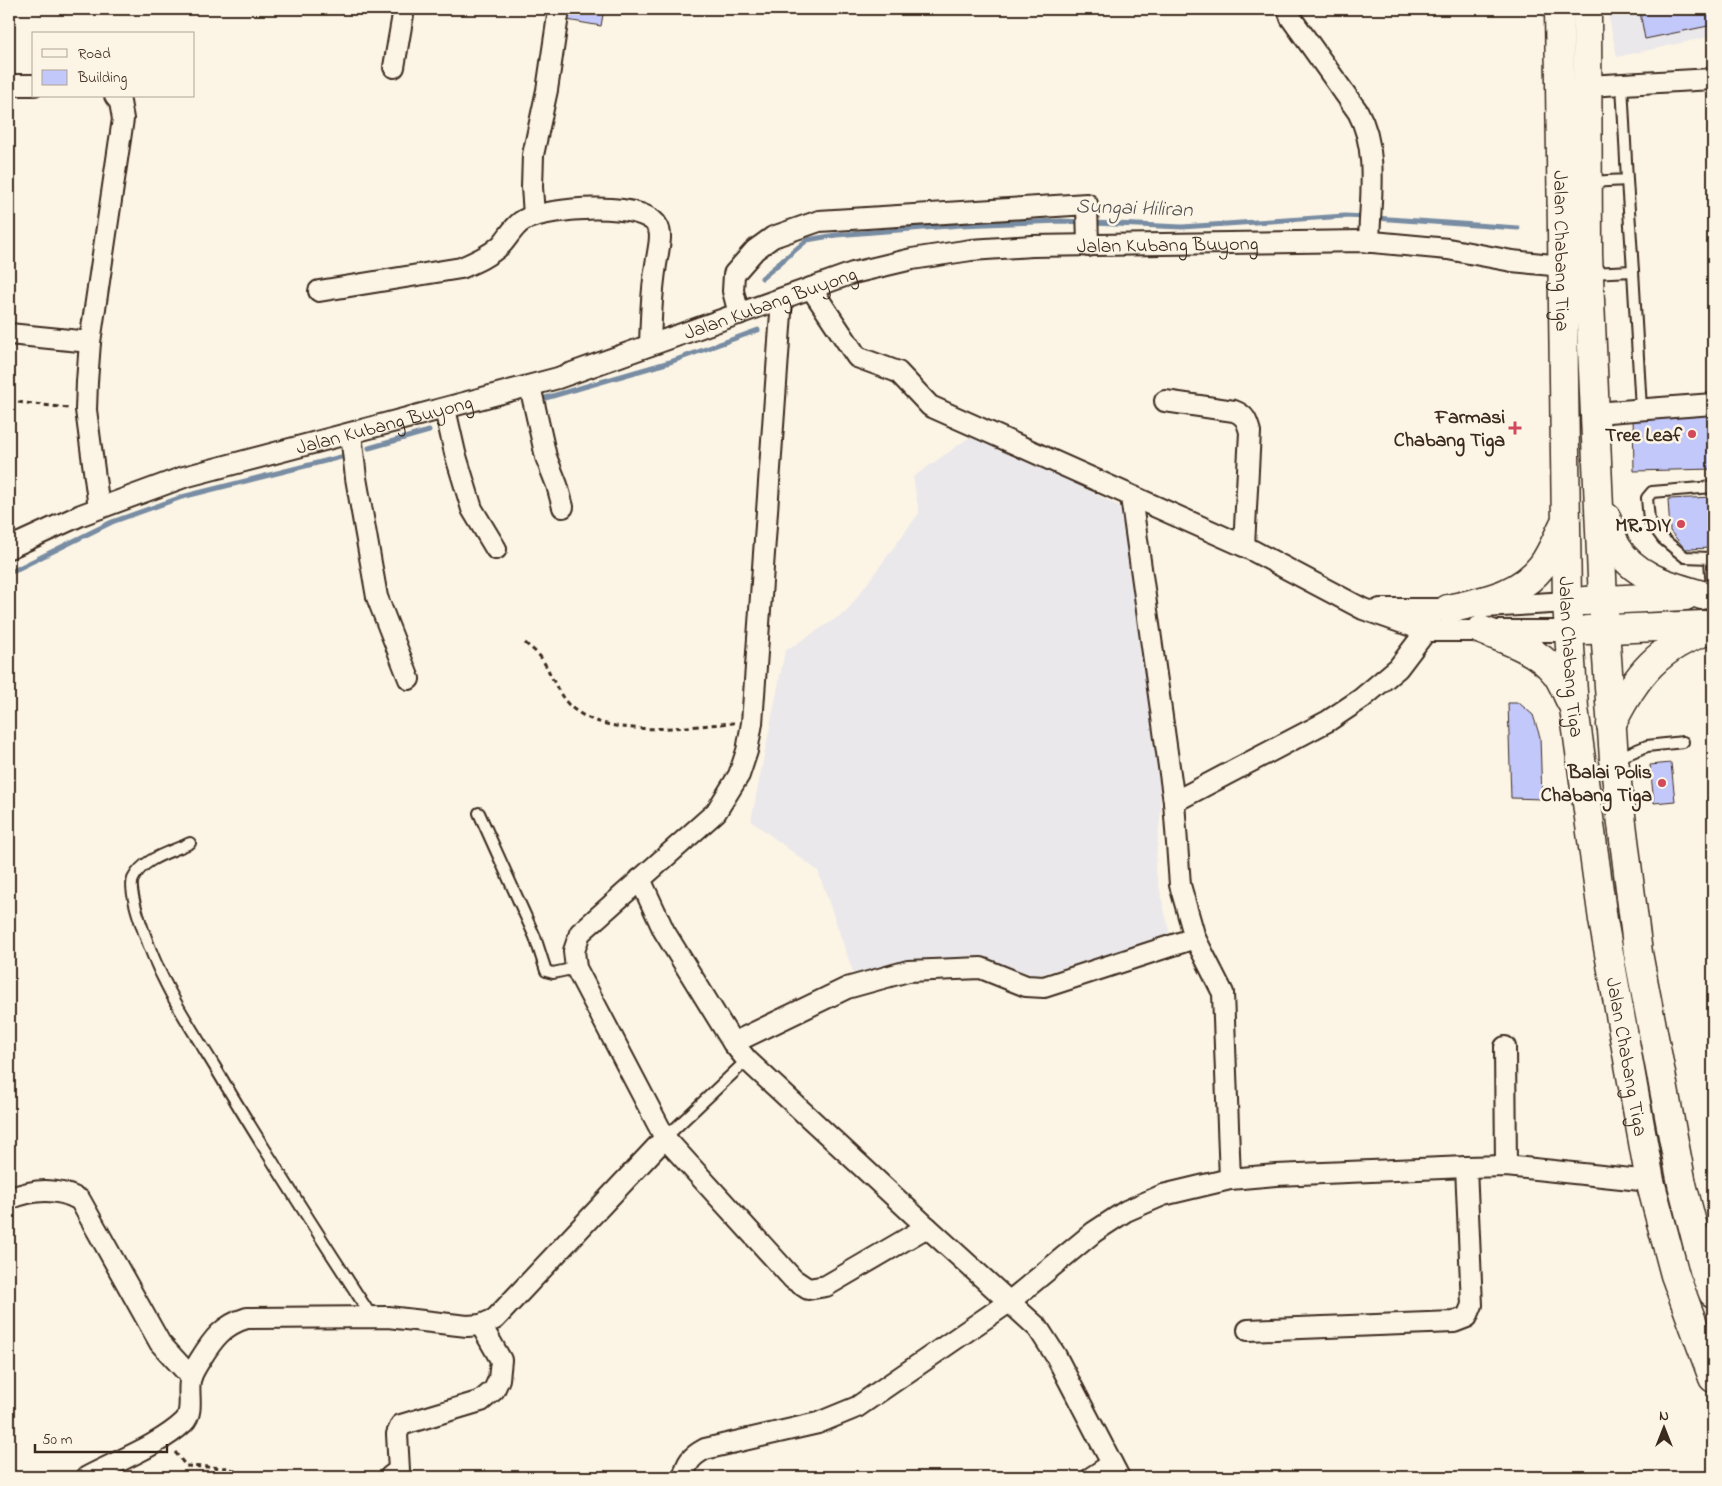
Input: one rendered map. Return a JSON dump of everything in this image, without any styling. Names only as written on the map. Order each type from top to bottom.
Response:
[{"type":"main road","name":"Jalan Chabang Tiga","points":[[1559,9],[1578,189]]},
{"type":"main road","name":"Jalan Chabang Tiga","points":[[1587,9],[1587,86],[1578,189],[1565,521],[1566,602],[1574,708],[1603,920],[1650,1181],[1675,1275],[1713,1378]]},
{"type":"main road","name":"Jalan Chabang Tiga","points":[[1575,262],[1595,413],[1603,600],[1611,726],[1633,920],[1682,1184],[1704,1270],[1713,1293]]},
{"type":"main road","points":[[1598,494],[1616,546],[1634,565],[1653,579],[1709,594]]},
{"type":"main road","points":[[1440,609],[1512,592],[1530,580],[1543,565],[1565,521]]},
{"type":"main road","points":[[1566,602],[1709,594]]},
{"type":"main road","points":[[1569,631],[1713,625]]},
{"type":"main road","points":[[1611,726],[1623,701],[1652,661],[1674,645],[1713,629]]},
{"type":"main road","points":[[1481,630],[1514,642],[1536,656],[1555,672],[1574,708]]},
{"type":"street","points":[[394,67],[404,9]]},
{"type":"street","points":[[534,215],[532,187],[533,156],[547,90],[559,9]]},
{"type":"street","points":[[1288,9],[1291,18],[1358,112],[1365,126],[1371,166],[1369,242]]},
{"type":"street","points":[[1587,86],[1713,79]]},
{"type":"street","points":[[9,85],[32,85]]},
{"type":"street","points":[[99,508],[86,410],[90,342],[123,119],[120,102],[117,98]]},
{"type":"street","points":[[739,314],[732,280],[739,268],[755,250],[773,236],[819,221],[1087,204],[1088,246]]},
{"type":"street","points":[[319,291],[461,268],[483,258],[500,246],[521,221],[534,215],[606,208],[637,212],[650,218],[658,226],[660,238],[653,280],[650,344]]},
{"type":"street","name":"Jalan Kubang Buyong","points":[[9,548],[99,508],[184,478],[530,386],[811,288],[912,258],[971,250],[1032,246],[1369,242],[1448,249],[1512,262],[1575,262]]},
{"type":"street","points":[[811,288],[857,357],[898,372],[930,406],[1244,546],[1363,609],[1426,631],[1569,631]]},
{"type":"street","points":[[782,299],[752,723],[744,759],[728,795],[716,812],[580,933],[574,951],[576,968],[665,1138],[793,1279],[808,1289],[826,1286],[927,1227]]},
{"type":"street","points":[[9,334],[90,342]]},
{"type":"street","points":[[530,386],[546,457],[557,484],[563,506]]},
{"type":"street","points":[[1165,401],[1234,411],[1242,414],[1248,421],[1250,432],[1244,546]]},
{"type":"street","points":[[1595,413],[1713,404]]},
{"type":"street","points":[[445,408],[455,453],[472,510],[496,549]]},
{"type":"street","points":[[351,434],[356,478],[377,597],[409,678]]},
{"type":"street","points":[[1131,497],[1174,802],[1180,885],[1195,938],[1223,993],[1230,1179]]},
{"type":"street","points":[[1363,609],[1440,609],[1566,602]]},
{"type":"street","points":[[1174,802],[1328,720],[1361,698],[1398,668],[1440,609]]},
{"type":"street","points":[[640,879],[664,931],[733,1043],[747,1060],[1038,1328],[1056,1356],[1115,1471],[1092,1477]]},
{"type":"street","points":[[733,1043],[848,988],[908,971],[981,968],[1026,986],[1044,987],[1195,938]]},
{"type":"street","points":[[1505,1048],[1506,1166]]},
{"type":"street","points":[[87,1477],[165,1437],[186,1420],[190,1377],[216,1336],[232,1323],[247,1318],[372,1317],[467,1326],[481,1325],[495,1319],[665,1138]]},
{"type":"street","points":[[684,1477],[686,1466],[693,1455],[705,1449],[818,1424],[857,1407],[1009,1302],[1094,1232],[1126,1211],[1163,1195],[1230,1179],[1276,1175],[1466,1167],[1506,1166],[1650,1181]]},
{"type":"street","points":[[1248,1330],[1454,1322],[1467,1317],[1472,1305],[1466,1167]]},
{"type":"street","points":[[9,1199],[22,1193],[50,1190],[68,1194],[80,1200],[160,1343],[190,1377]]},
{"type":"street","points":[[390,1477],[398,1470],[397,1434],[401,1425],[481,1401],[494,1390],[499,1379],[501,1360],[481,1325]]},
{"type":"lane","points":[[1622,84],[1641,409]]},
{"type":"lane","points":[[1578,189],[1628,180]]},
{"type":"lane","points":[[1575,262],[1633,271]]},
{"type":"lane","points":[[1709,594],[1712,558],[1685,557],[1663,539],[1649,520],[1647,498],[1652,492],[1713,487]]},
{"type":"lane","points":[[1614,759],[1648,746],[1683,742]]},
{"type":"lane","points":[[478,813],[535,936],[546,971],[553,973],[576,968]]},
{"type":"lane","points":[[190,843],[147,862],[140,869],[133,880],[131,893],[136,907],[165,982],[254,1134],[372,1317]]},
{"type":"lane","points":[[665,1138],[747,1060]]},
{"type":"path","points":[[9,401],[86,410]]},
{"type":"path","points":[[525,643],[541,658],[556,690],[571,706],[587,717],[608,725],[633,728],[752,723]]},
{"type":"path","points":[[165,1437],[186,1466],[230,1468],[243,1477]]},
{"type":"shaded area","points":[[1620,9],[1713,9],[1713,36],[1617,57],[1608,14],[1619,12]]},
{"type":"shaded area","points":[[977,432],[1123,508],[1156,713],[1161,810],[1155,868],[1170,935],[1036,976],[984,958],[854,975],[818,871],[751,821],[785,651],[846,612],[919,513],[913,477]]},
{"type":"building","points":[[569,9],[604,9],[601,26],[567,20]]},
{"type":"building","points":[[1657,9],[1713,9],[1713,25],[1645,39],[1640,12]]},
{"type":"building","points":[[1713,415],[1713,469],[1634,471],[1633,416]]},
{"type":"building","points":[[1713,497],[1713,548],[1685,549],[1670,531],[1668,499]]},
{"type":"building","points":[[1508,703],[1519,703],[1533,715],[1540,737],[1542,799],[1511,798]]},
{"type":"building","name":"Balai Polis Chabang Tiga","points":[[1671,763],[1675,801],[1654,803],[1650,765]]},
{"type":"waterway","name":"Sungai Hiliran","points":[[1093,223],[1182,227],[1345,216],[1366,217]]},
{"type":"waterway","name":"Sungai Hiliran","points":[[1375,218],[1518,228]]},
{"type":"waterway","name":"Sungai Hiliran","points":[[762,278],[807,240],[836,235],[961,225],[1061,221],[1084,222]]},
{"type":"waterway","points":[[542,399],[670,362],[758,330]]},
{"type":"waterway","points":[[369,448],[429,431]]},
{"type":"waterway","points":[[9,573],[112,522],[182,497],[345,456]]},
{"type":"place","name":"Farmasi Chabang Tiga","points":[[1515,428]]},
{"type":"place","name":"Tree Leaf","points":[[1692,434]]},
{"type":"place","name":"MR.DIY","points":[[1681,524]]},
{"type":"place","name":"Balai Polis Chabang Tiga","points":[[1662,783]]}]
